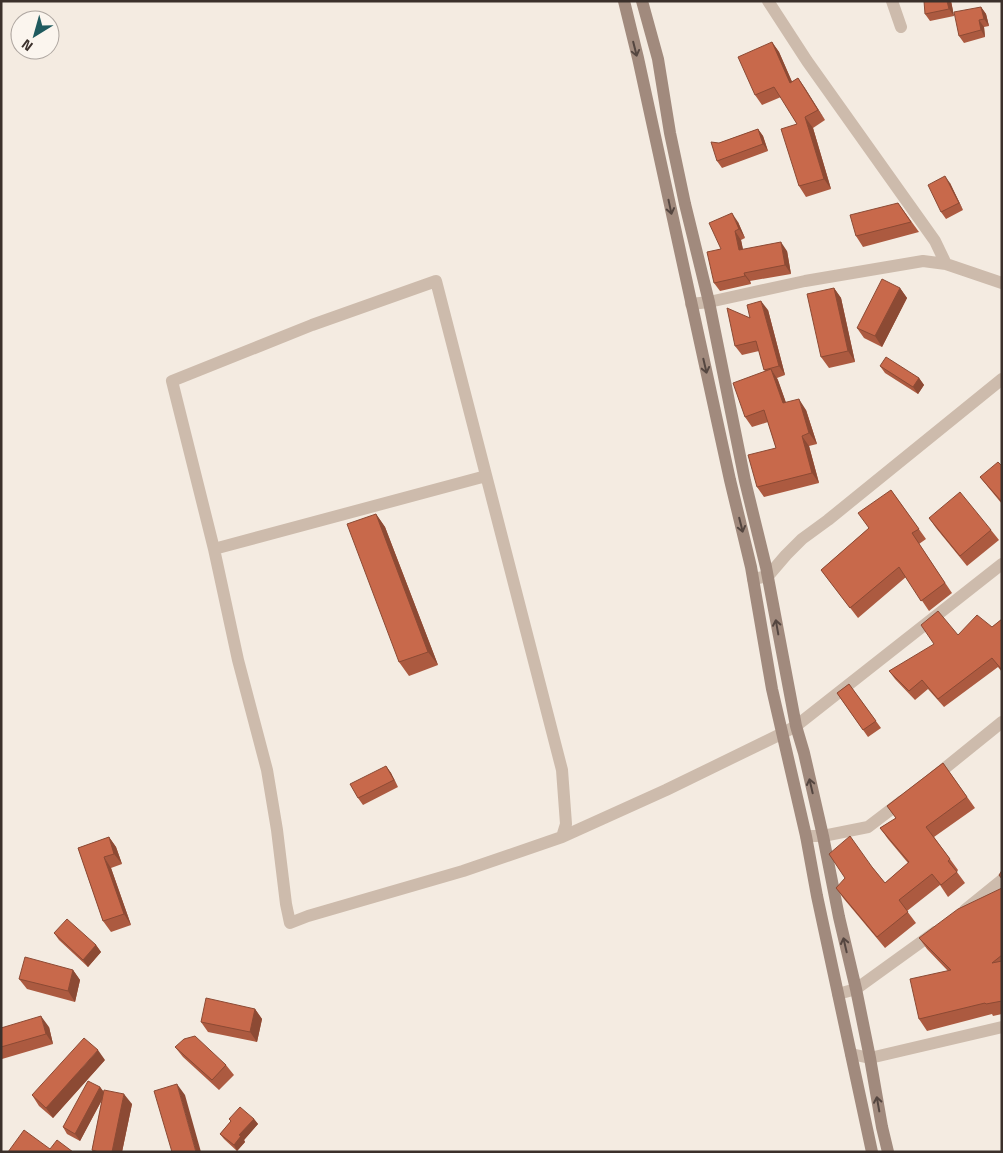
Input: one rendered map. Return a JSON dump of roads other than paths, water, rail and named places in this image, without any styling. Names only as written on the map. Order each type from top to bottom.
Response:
[{"type":"main road","points":[[624,1],[753,579],[772,689],[806,836],[872,1152]]},
{"type":"main road","points":[[642,1],[658,59],[670,132],[685,204],[709,302],[745,481],[768,576],[796,726],[823,836],[888,1152]]},
{"type":"street","points":[[768,1],[807,60],[935,241],[946,264]]},
{"type":"street","points":[[892,1],[901,27]]},
{"type":"street","points":[[691,304],[709,302],[804,281],[923,261],[946,264],[1002,283]]},
{"type":"street","points":[[562,837],[566,824],[562,770],[436,281],[312,325],[172,381],[214,549],[238,660],[267,770],[290,923],[308,916],[463,871],[562,837],[666,790],[783,733],[796,726],[1002,564]]},
{"type":"street","points":[[753,579],[768,576],[802,539],[1002,379]]},
{"type":"street","points":[[214,549],[486,476]]},
{"type":"street","points":[[806,836],[823,836],[868,827],[1002,722]]},
{"type":"street","points":[[838,994],[856,989],[952,920],[1002,880]]},
{"type":"street","points":[[850,1054],[870,1058],[1002,1027]]}]
